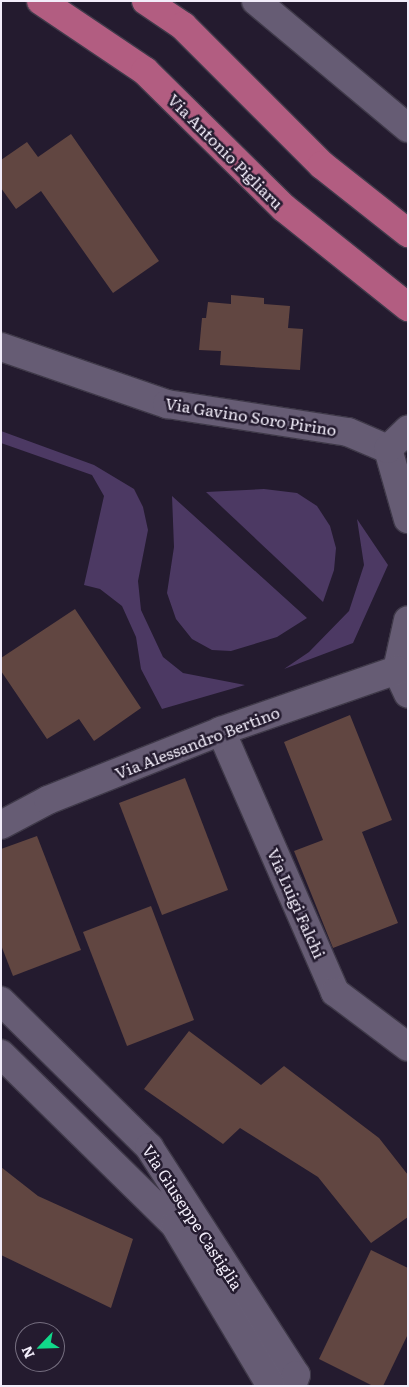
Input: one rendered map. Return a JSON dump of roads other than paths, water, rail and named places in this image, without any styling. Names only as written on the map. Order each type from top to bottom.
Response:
[{"type":"main road","name":"Via Antonio Pigliaru","points":[[41,1],[145,71],[284,208],[408,307]]},
{"type":"main road","points":[[146,1],[182,26],[322,165],[408,233]]},
{"type":"street","points":[[256,1],[408,128]]},
{"type":"street","name":"Via Gavino Soro Pirino","points":[[1,347],[167,404],[348,432],[388,449]]},
{"type":"street","points":[[408,430],[388,449],[408,519]]},
{"type":"street","points":[[402,682],[408,620]]},
{"type":"street","name":"Via Alessandro Bertino","points":[[1,825],[48,800],[221,731],[402,682]]},
{"type":"street","name":"Via Luigi Falchi","points":[[221,731],[336,992],[408,1047]]},
{"type":"street","name":"Via Giuseppe Castiglia","points":[[1,1001],[149,1147],[296,1375],[292,1386]]},
{"type":"street","name":"Via Giuseppe Castiglia","points":[[1,1054],[175,1225],[271,1386]]}]
